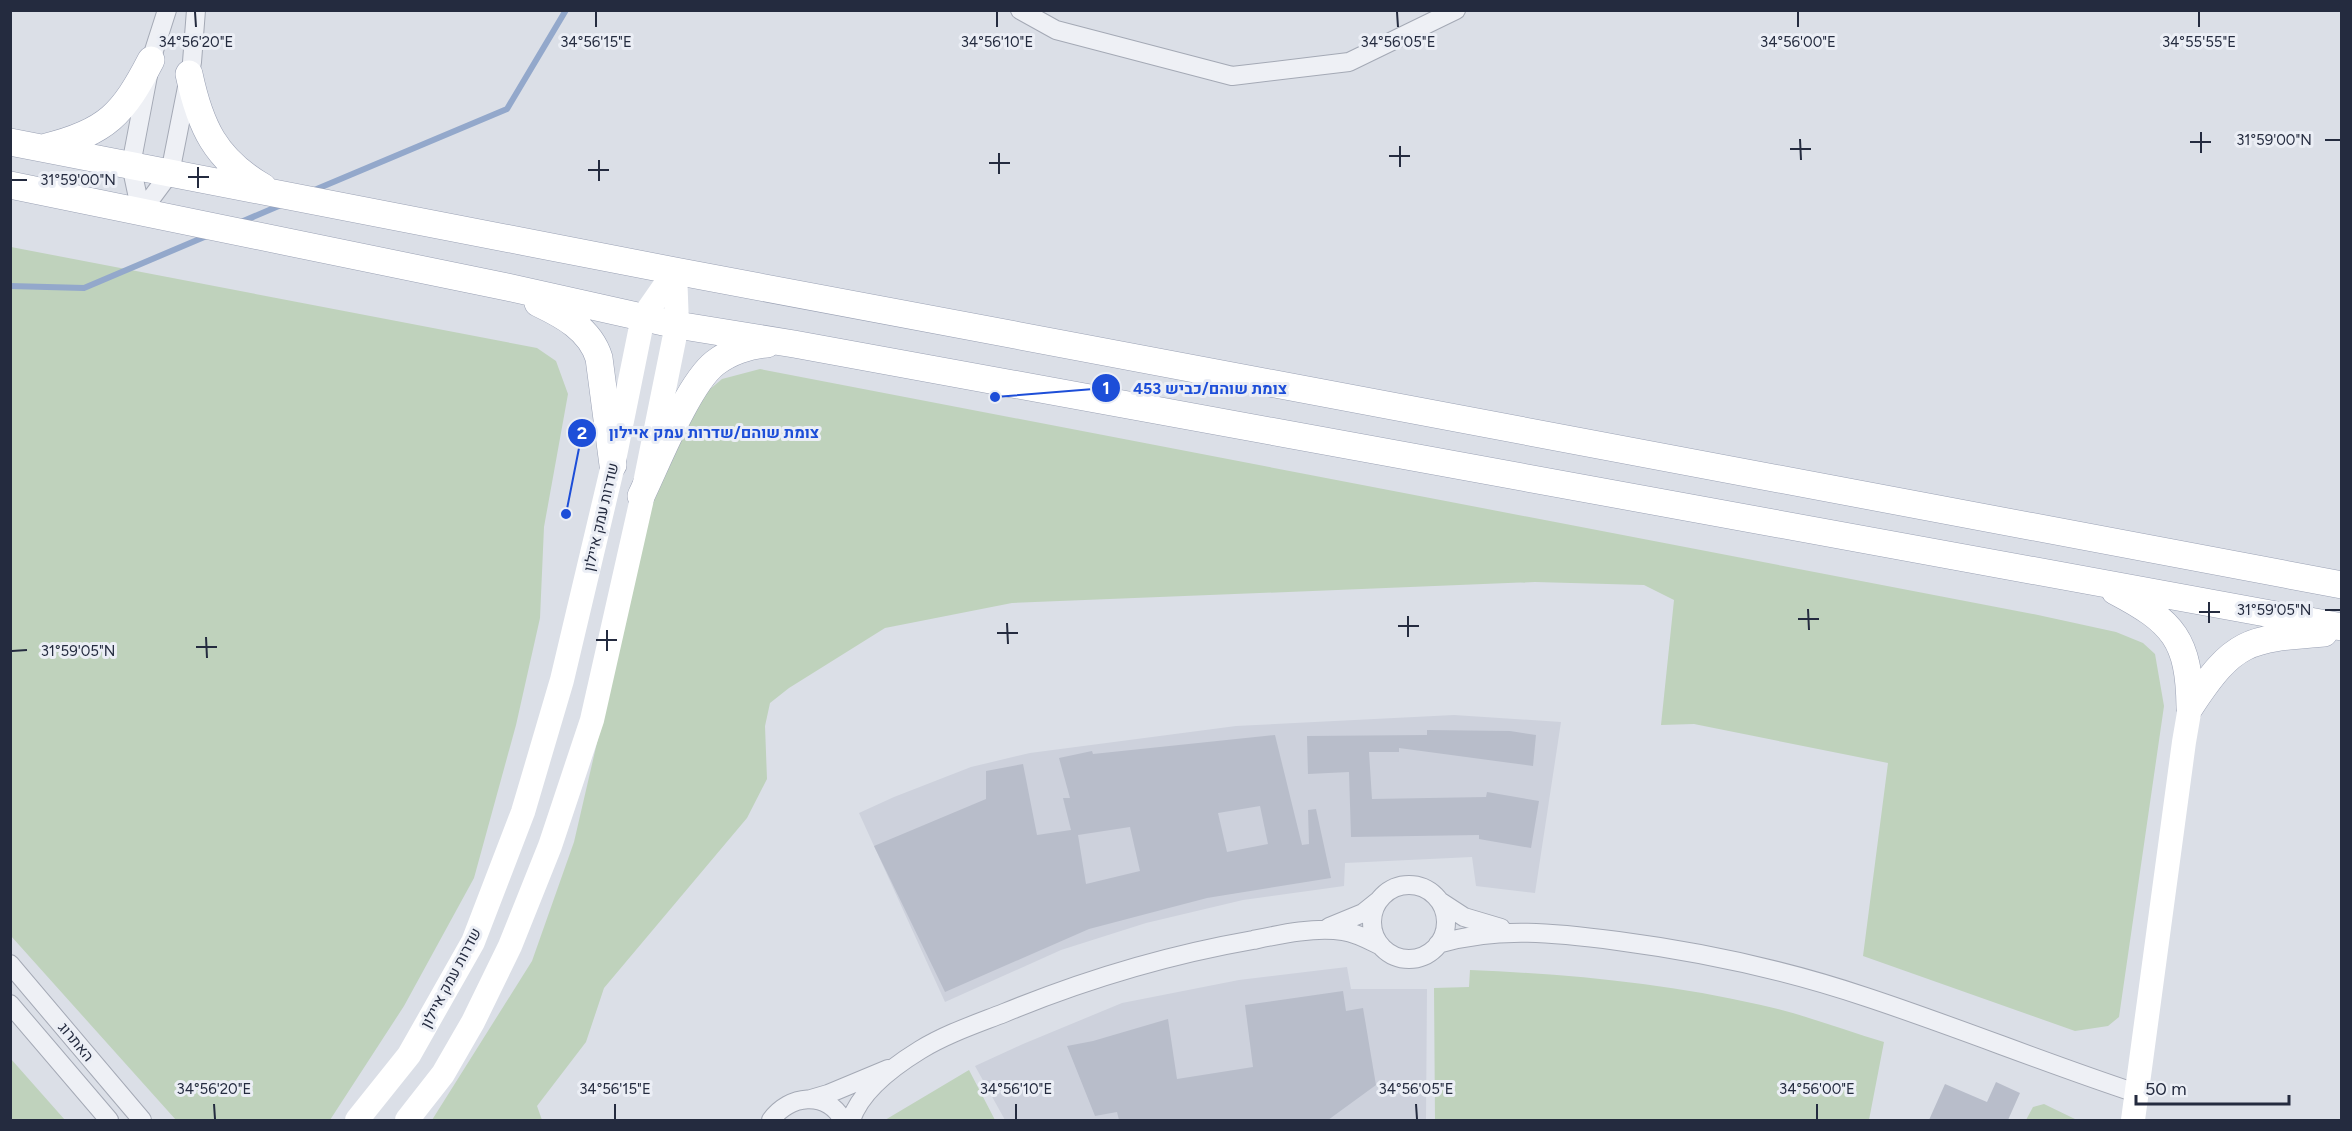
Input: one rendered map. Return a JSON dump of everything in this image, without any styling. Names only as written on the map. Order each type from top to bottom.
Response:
[{"type":"main road","points":[[42,148],[86,135],[116,116],[136,88],[151,60]]},
{"type":"main road","points":[[189,74],[196,106],[205,129],[219,150],[250,180],[272,192]]},
{"type":"main road","points":[[10,142],[675,271],[2342,585]]},
{"type":"main road","points":[[10,185],[507,287],[677,326],[795,344],[2342,627]]},
{"type":"main road","points":[[407,1120],[443,1074],[473,1022],[510,946],[550,846],[592,720],[677,326],[675,271]]},
{"type":"main road","name":"שדרות עמק איילון","points":[[357,1120],[409,1055],[473,942],[523,813],[562,681],[613,465],[644,317],[675,271]]},
{"type":"main road","points":[[507,287],[571,321],[595,344],[613,465]]},
{"type":"main road","points":[[641,496],[690,394],[702,376],[715,363],[734,352],[756,345],[795,344]]},
{"type":"main road","points":[[2093,580],[2144,606],[2163,622],[2176,637],[2186,656],[2190,676],[2190,706],[2133,1120]]},
{"type":"main road","points":[[2190,706],[2223,661],[2241,647],[2274,637],[2342,632]]},
{"type":"street","points":[[141,212],[131,165],[151,60],[167,10]]},
{"type":"street","points":[[141,212],[170,173],[189,74],[196,10]]},
{"type":"street","points":[[1020,10],[1056,30],[1232,76],[1349,62],[1456,10]]},
{"type":"street","points":[[851,1120],[864,1098],[879,1080],[922,1049],[968,1028],[1079,983],[1184,953],[1315,930],[1350,919],[1391,889],[1401,885],[1412,885],[1430,891],[1441,902],[1464,917],[1514,932]]},
{"type":"street","points":[[1379,900],[1372,915],[1372,927],[1381,946]]},
{"type":"street","points":[[1315,930],[1344,931],[1358,935],[1381,946],[1396,957],[1412,959],[1424,956],[1438,944],[1446,926],[1441,902]]},
{"type":"street","points":[[1438,944],[1476,935],[1514,932],[1691,951],[1865,996],[2136,1093]]},
{"type":"street","name":"האתרוג","points":[[10,964],[142,1120]]},
{"type":"street","name":"האתרוג","points":[[10,1004],[109,1120]]},
{"type":"street","points":[[771,1120],[787,1104],[828,1094],[900,1064]]},
{"type":"street","points":[[811,1099],[830,1106],[843,1120]]},
{"type":"shaded area","points":[[1454,715],[1561,722],[1535,893],[1476,886],[1472,857],[1345,863],[1344,886],[1243,900],[1146,923],[1061,950],[945,1002],[859,813],[971,767],[1030,753],[1236,726]]},
{"type":"shaded area","points":[[1347,967],[1351,989],[1427,989],[1426,1120],[1005,1120],[975,1066],[1122,1003],[1239,980]]},
{"type":"green space","points":[[11,247],[537,348],[556,361],[568,394],[544,527],[540,618],[516,725],[474,878],[404,1006],[330,1120],[176,1120],[11,936]]},
{"type":"green space","points":[[760,369],[2038,615],[2116,632],[2143,643],[2155,654],[2164,706],[2119,1017],[2108,1026],[2075,1031],[1863,956],[1888,763],[1694,724],[1661,725],[1674,600],[1644,585],[1535,582],[1012,603],[885,628],[789,688],[770,703],[765,726],[767,779],[747,818],[604,988],[586,1042],[537,1106],[542,1120],[432,1120],[532,961],[574,842],[652,505],[688,417],[703,395],[722,379]]},
{"type":"green space","points":[[1470,970],[1580,977],[1653,985],[1725,997],[1808,1017],[1884,1042],[1869,1120],[1435,1120],[1434,988],[1469,987]]},
{"type":"green space","points":[[11,1059],[65,1120],[11,1120]]},
{"type":"green space","points":[[969,1070],[995,1120],[885,1120]]},
{"type":"green space","points":[[2044,1104],[2077,1120],[2026,1120],[2033,1107]]},
{"type":"building","points":[[1427,730],[1510,731],[1536,735],[1533,766],[1399,748],[1399,752],[1369,752],[1372,799],[1486,797],[1487,792],[1539,801],[1531,848],[1479,839],[1479,835],[1351,837],[1349,772],[1308,774],[1307,736],[1427,735]]},
{"type":"building","points":[[1275,735],[1302,845],[1309,844],[1308,810],[1316,809],[1331,878],[1207,898],[1089,929],[945,992],[874,846],[986,799],[986,771],[1023,764],[1037,835],[1071,830],[1063,798],[1070,798],[1059,758],[1092,751],[1093,754]],"holes":[[[1260,806],[1268,844],[1227,852],[1218,813]],[[1130,827],[1140,871],[1086,884],[1078,835]]]},
{"type":"building","points":[[1343,991],[1346,1011],[1363,1008],[1376,1085],[1328,1120],[1119,1120],[1117,1112],[1095,1116],[1067,1046],[1093,1041],[1168,1019],[1177,1079],[1253,1067],[1245,1005]]},
{"type":"building","points":[[1996,1082],[2020,1093],[2008,1120],[1929,1120],[1945,1084],[1987,1102]]},
{"type":"waterway","points":[[312,191],[507,109],[566,10]]},
{"type":"waterway","points":[[241,222],[281,205]]},
{"type":"waterway","points":[[10,286],[84,288],[209,235]]},
{"type":"place","name":"צומת שוהם/כביש 453","points":[[995,397]]},
{"type":"place","name":"צומת שוהם/שדרות עמק איילון","points":[[566,514]]}]
